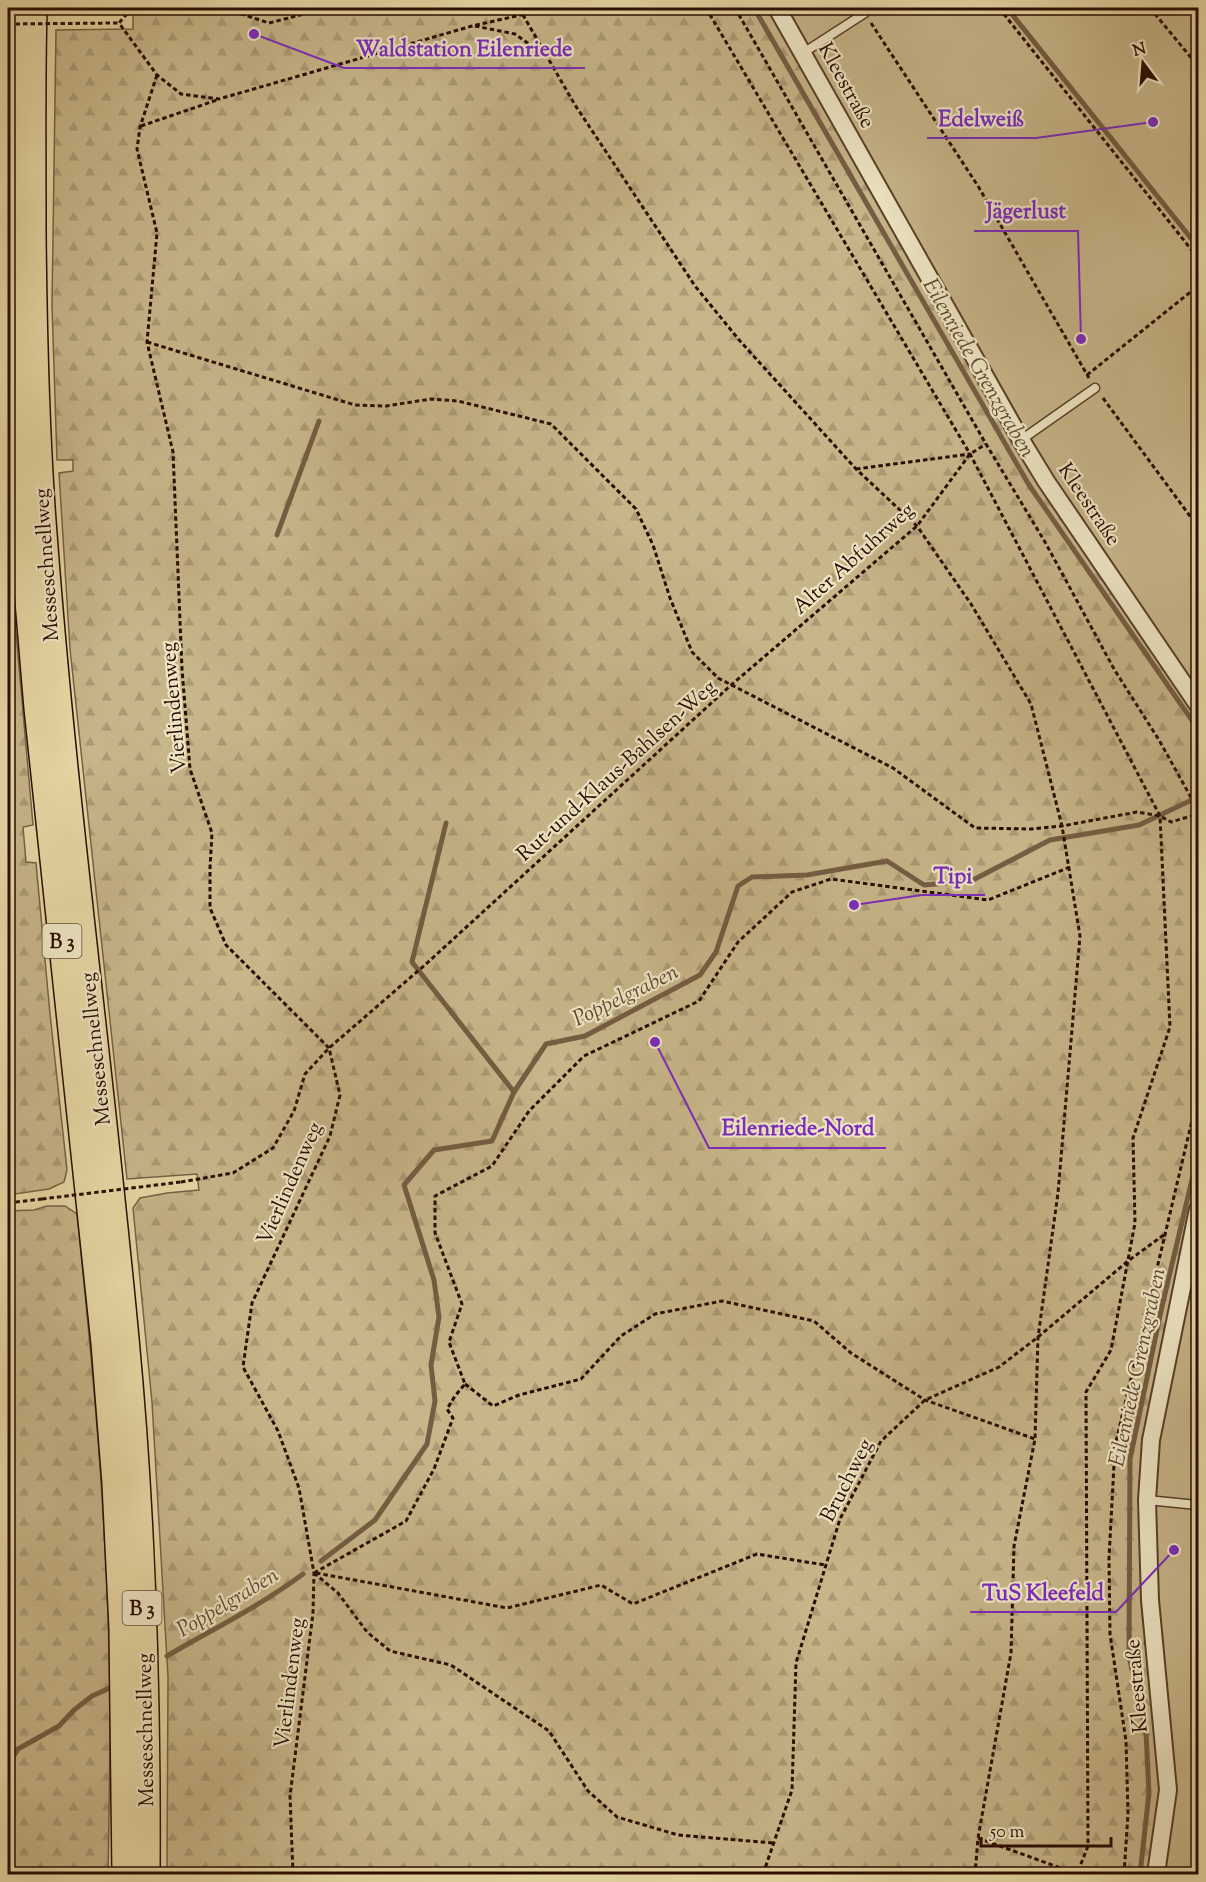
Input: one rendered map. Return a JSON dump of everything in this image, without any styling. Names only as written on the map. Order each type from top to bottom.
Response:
[{"type":"highway","name":"Messeschnellweg","points":[[10,8],[14,348],[23,529],[38,708],[105,1343],[116,1483],[123,1628],[126,1875]]},
{"type":"highway","name":"Messeschnellweg","points":[[33,8],[31,84],[33,347],[42,528],[58,715],[126,1353],[136,1479],[143,1627],[146,1875]]},
{"type":"street","name":"Kleestraße","points":[[777,8],[1021,440],[1046,481],[1198,705]]},
{"type":"street","name":"Kleestraße","points":[[1156,1875],[1168,1791],[1150,1600],[1147,1500],[1151,1440],[1198,1209]]},
{"type":"lane","points":[[803,52],[865,13]]},
{"type":"lane","points":[[1021,440],[1095,388]]},
{"type":"lane","points":[[1147,1500],[1197,1505],[1198,1495]]},
{"type":"path","points":[[8,24],[119,23],[132,8]]},
{"type":"path","points":[[227,8],[269,23],[327,8]]},
{"type":"path","points":[[519,8],[575,105],[695,286],[740,342],[856,469],[918,526],[971,604],[1031,704],[1062,826],[1080,936],[1058,1193],[1038,1337],[1035,1439],[1014,1546],[1011,1653],[978,1838],[975,1875]]},
{"type":"path","points":[[140,127],[219,99],[472,26],[552,8]]},
{"type":"path","points":[[706,8],[970,454],[1159,815],[1170,1027],[1133,1137],[1135,1223],[1111,1350],[1086,1392],[1088,1846],[1077,1875],[978,1838]]},
{"type":"path","points":[[735,8],[986,444],[1045,542],[1114,669],[1159,740],[1198,812]]},
{"type":"path","points":[[999,8],[1198,255]]},
{"type":"path","points":[[1150,8],[1198,66]]},
{"type":"path","points":[[865,13],[978,186],[1095,388],[1198,527]]},
{"type":"path","points":[[119,23],[157,75],[181,94],[219,99]]},
{"type":"path","points":[[472,26],[515,34],[548,58]]},
{"type":"path","name":"Vierlindenweg","points":[[157,75],[140,127],[137,149],[157,233],[147,342],[173,452],[182,669],[190,769],[212,833],[210,908],[226,945],[329,1048],[340,1095],[330,1136],[252,1303],[243,1367],[278,1431],[299,1488],[314,1573],[313,1613],[290,1796],[293,1875]]},
{"type":"path","points":[[1087,375],[1198,286]]},
{"type":"path","points":[[147,342],[355,405],[386,406],[430,399],[458,401],[551,424],[636,509],[653,544],[670,598],[692,652],[718,678],[730,686]]},
{"type":"path","name":"Alter Abfuhrweg","points":[[730,686],[918,526],[970,454],[986,444]]},
{"type":"path","points":[[856,469],[970,454]]},
{"type":"path","name":"Rut-und-Klaus-Bahlsen-Weg","points":[[8,1203],[181,1182],[233,1173],[273,1148],[294,1111],[305,1074],[329,1048],[414,975],[730,686],[893,768],[975,828],[1032,830],[1137,812],[1159,815],[1171,822],[1198,812]]},
{"type":"path","points":[[1035,1439],[925,1400],[852,1353],[814,1321],[722,1301],[655,1314],[621,1336],[581,1379],[519,1395],[493,1406],[465,1384],[449,1342],[462,1304],[435,1233],[435,1196],[492,1166],[529,1111],[584,1056],[699,1001],[738,942],[792,892],[831,879],[988,900],[1070,867]]},
{"type":"path","name":"Bruchweg","points":[[763,1875],[792,1790],[796,1663],[840,1519],[881,1442],[925,1400],[999,1367],[1128,1261],[1165,1234]]},
{"type":"path","points":[[314,1573],[406,1521],[434,1469],[453,1418],[447,1409],[454,1396],[465,1384]]},
{"type":"path","points":[[314,1573],[507,1608],[601,1585],[633,1604],[758,1554],[826,1565]]},
{"type":"path","points":[[314,1573],[338,1593],[367,1632],[390,1651],[451,1665],[549,1731],[588,1791],[617,1817],[678,1835],[774,1843]]},
{"type":"green space","points":[[56,8],[777,8],[1021,440],[1198,705],[1198,1209],[1147,1500],[1168,1790],[1156,1874],[167,1874],[168,1677],[152,1402],[133,1208],[140,1198],[199,1190],[197,1174],[127,1179],[70,649],[59,473],[73,471],[73,460],[57,460],[52,306],[56,30],[133,29],[133,12],[56,10]]},
{"type":"green space","points":[[777,8],[1198,8],[1198,705],[1046,481]]},
{"type":"green space","points":[[8,542],[33,825],[23,827],[26,862],[36,863],[67,1170],[64,1182],[49,1189],[8,1195]]},
{"type":"green space","points":[[47,1206],[65,1206],[77,1214],[89,1337],[100,1460],[107,1583],[110,1728],[108,1874],[8,1874],[8,1211],[34,1210]]},
{"type":"green space","points":[[1198,1209],[1198,1874],[1156,1874],[1147,1500]]},
{"type":"waterway","name":"Eilenriede Grenzgraben","points":[[754,8],[1029,485],[1198,729]]},
{"type":"waterway","points":[[1007,8],[1198,247]]},
{"type":"waterway","points":[[277,535],[319,421]]},
{"type":"waterway","name":"Poppelgraben","points":[[321,1561],[375,1520],[427,1444],[435,1401],[431,1365],[439,1317],[434,1280],[404,1185],[434,1150],[492,1141],[514,1092],[546,1044],[585,1036],[700,975],[716,952],[738,886],[752,877],[807,875],[887,861],[924,885],[971,881],[1050,840],[1139,825],[1198,797]]},
{"type":"waterway","points":[[446,823],[412,962],[514,1092]]},
{"type":"waterway","name":"Eilenriede Grenzgraben","points":[[1140,1874],[1149,1793],[1146,1733],[1129,1656],[1130,1459],[1161,1311],[1198,1154]]},
{"type":"waterway","name":"Poppelgraben","points":[[167,1656],[253,1607],[303,1574]]},
{"type":"waterway","name":"Poppelgraben","points":[[8,1765],[18,1749],[59,1726],[92,1696],[112,1687]]},
{"type":"place","name":"Waldstation Eilenriede","points":[[254,34]]},
{"type":"place","name":"Edelweiß","points":[[1153,122]]},
{"type":"place","name":"Jägerlust","points":[[1081,339]]},
{"type":"place","name":"Tipi","points":[[854,905]]},
{"type":"place","name":"Eilenriede-Nord","points":[[655,1042]]},
{"type":"place","name":"TuS Kleefeld","points":[[1174,1550]]}]
